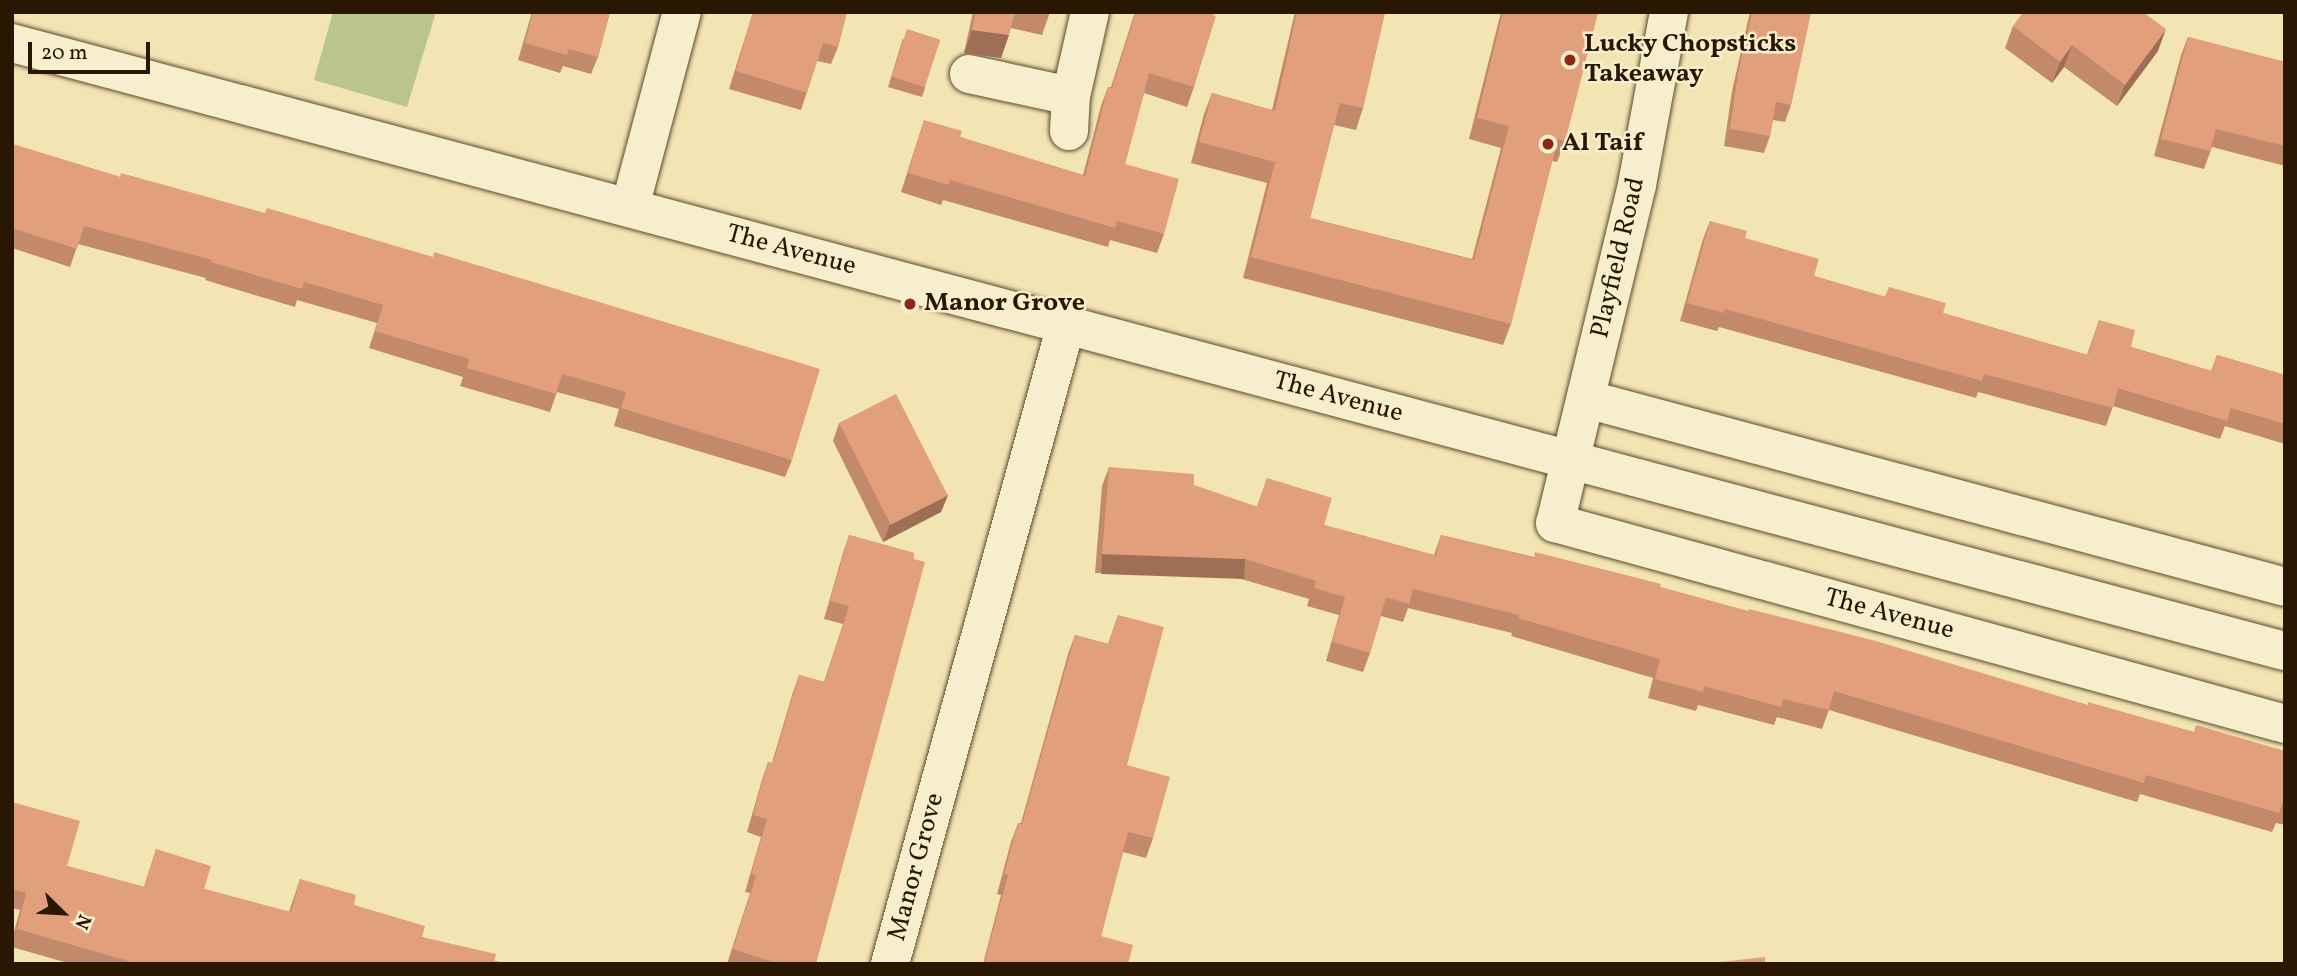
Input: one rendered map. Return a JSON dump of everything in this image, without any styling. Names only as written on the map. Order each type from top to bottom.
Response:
[{"type":"street","points":[[629,207],[682,12]]},
{"type":"street","points":[[969,74],[1070,114],[1090,12]]},
{"type":"street","name":"Playfield Road","points":[[1569,460],[1637,185],[1669,12]]},
{"type":"street","name":"The Avenue","points":[[12,43],[2285,651]]},
{"type":"street","name":"Manor Grove","points":[[890,964],[1066,325]]},
{"type":"street","points":[[1586,399],[2285,587]]},
{"type":"street","name":"The Avenue","points":[[1569,460],[1555,523],[2285,724]]},
{"type":"green space","points":[[333,12],[436,12],[407,107],[314,80]]},
{"type":"building","points":[[533,12],[610,12],[598,57],[569,49],[567,55],[525,43]]},
{"type":"building","points":[[753,12],[847,12],[838,47],[823,43],[807,93],[736,71]]},
{"type":"building","points":[[976,12],[1015,12],[1009,35],[972,30]]},
{"type":"building","points":[[1136,12],[1214,12],[1213,15],[1216,16],[1194,87],[1149,73],[1125,164],[1179,179],[1164,234],[1117,221],[1115,228],[950,180],[948,185],[908,173],[924,120],[962,131],[960,137],[1085,176],[1108,87],[1112,88]]},
{"type":"building","points":[[1297,12],[1385,12],[1363,108],[1340,103],[1310,218],[1474,260],[1509,126],[1477,118],[1503,12],[1598,12],[1565,141],[1558,139],[1511,324],[1251,257],[1275,162],[1199,142],[1212,93],[1275,111]]},
{"type":"building","points":[[1752,12],[1811,12],[1791,105],[1776,102],[1770,136],[1730,129],[1738,74]]},
{"type":"building","points":[[2023,12],[2143,12],[2166,29],[2125,85],[2072,45],[2060,62],[2013,26]]},
{"type":"building","points":[[907,29],[940,40],[925,87],[892,77]]},
{"type":"building","points":[[2188,37],[2285,62],[2285,146],[2216,129],[2210,151],[2161,139]]},
{"type":"building","points":[[12,144],[120,177],[121,173],[265,213],[267,208],[433,257],[434,252],[820,369],[792,460],[621,408],[626,392],[562,374],[556,394],[467,368],[469,359],[375,331],[383,305],[304,282],[302,289],[211,262],[212,260],[84,226],[77,249],[12,228]]},
{"type":"building","points":[[1710,221],[1747,231],[1745,238],[1819,259],[1814,276],[1886,297],[1889,287],[1946,303],[1943,313],[2088,355],[2099,320],[2135,330],[2131,347],[2212,371],[2217,355],[2285,375],[2285,424],[2231,408],[2227,421],[2118,388],[2113,408],[1984,374],[1982,381],[1725,309],[1724,313],[1687,303]]},
{"type":"building","points":[[896,394],[948,496],[891,525],[839,423]]},
{"type":"building","points":[[1109,467],[1194,474],[1194,485],[1258,507],[1267,478],[1332,498],[1324,525],[1436,556],[1441,535],[1534,558],[1535,552],[1661,584],[1660,587],[1748,611],[1749,609],[1876,641],[2088,705],[2088,702],[2194,732],[2196,725],[2285,751],[2285,805],[2282,804],[2279,813],[2146,775],[2144,783],[1834,691],[1829,710],[1783,699],[1781,707],[1704,686],[1703,692],[1655,679],[1660,659],[1518,618],[1519,615],[1413,589],[1409,604],[1386,597],[1370,653],[1332,642],[1345,597],[1314,588],[1316,581],[1245,559],[1102,554]]},
{"type":"building","points":[[849,535],[914,553],[914,559],[925,562],[816,964],[771,964],[773,962],[733,949],[756,876],[751,874],[767,819],[753,815],[768,762],[773,763],[799,675],[825,682],[849,606],[830,601]]},
{"type":"building","points":[[1118,615],[1164,627],[1127,765],[1170,777],[1153,838],[1128,832],[1101,936],[1133,945],[1128,964],[984,964],[1008,875],[1004,874],[1018,823],[1022,824],[1075,635],[1109,644]]},
{"type":"building","points":[[12,802],[80,821],[67,866],[145,887],[156,849],[211,866],[204,889],[291,912],[300,879],[356,895],[354,905],[425,926],[422,937],[496,954],[494,961],[505,964],[138,964],[17,929],[26,893],[12,889]]},
{"type":"building","points":[[1765,957],[1765,964],[1702,964]]},
{"type":"place","name":"Lucky Chopsticks Takeaway","points":[[1570,60]]},
{"type":"place","name":"Al Taif","points":[[1548,144]]},
{"type":"place","name":"Manor Grove","points":[[910,304]]}]
